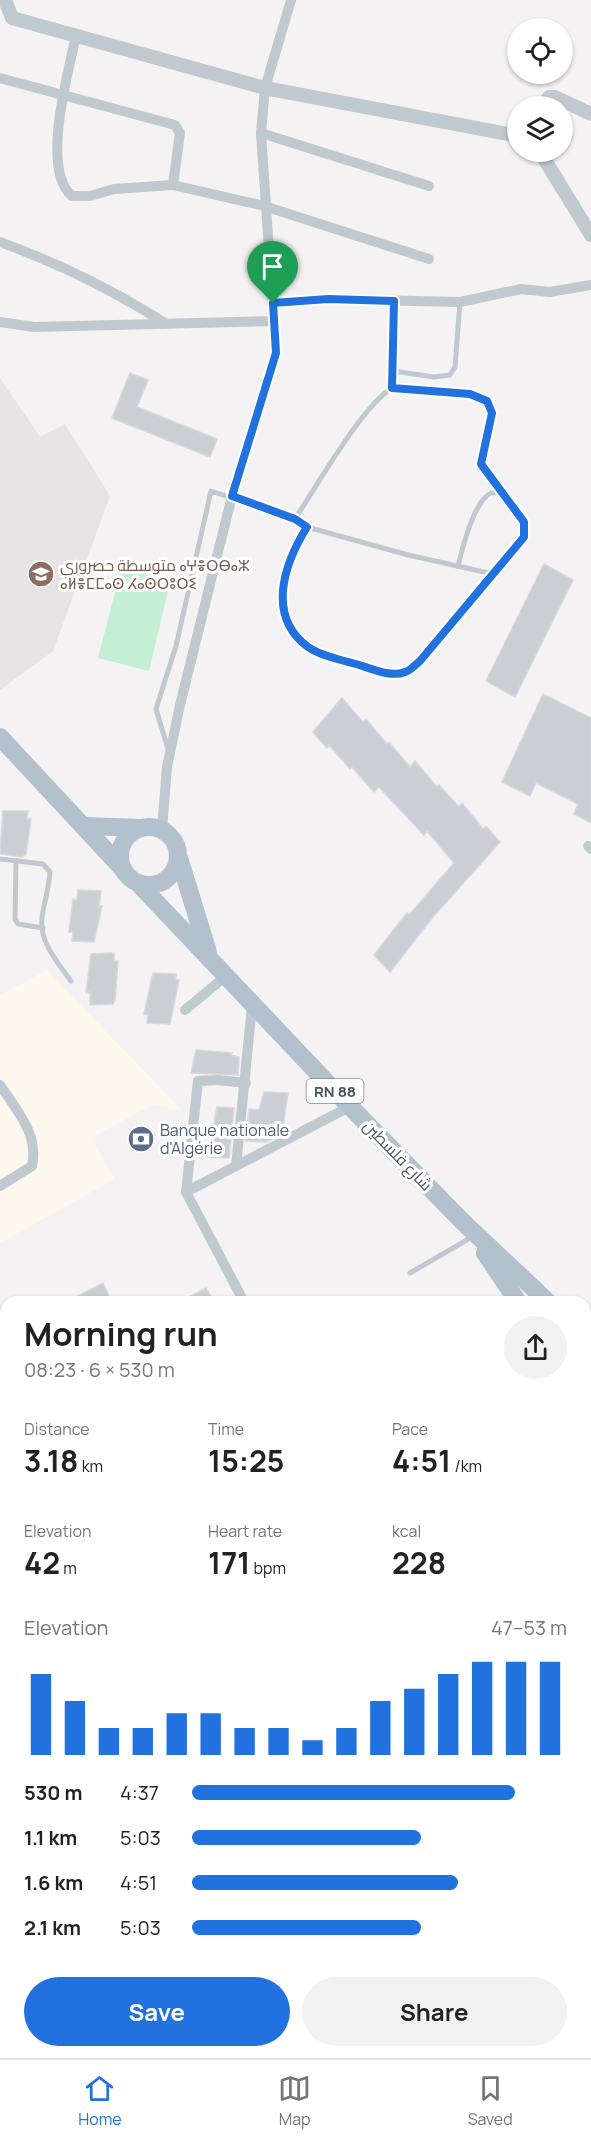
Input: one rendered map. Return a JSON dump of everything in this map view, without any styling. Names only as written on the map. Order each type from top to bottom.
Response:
[{"type":"main road","points":[[0,737],[138,883],[147,885],[165,881],[172,875],[179,858],[175,841],[162,830],[85,826]]},
{"type":"main road","points":[[0,756],[39,780]]},
{"type":"main road","points":[[123,869],[120,861],[122,844],[127,837],[141,828]]},
{"type":"main road","name":"RN 88","points":[[179,858],[210,956]]},
{"type":"main road","name":"RN 88","points":[[138,883],[210,956]]},
{"type":"main road","name":"شارع فلسطين","points":[[210,956],[252,1006],[471,1231],[541,1296]]},
{"type":"main road","name":"شارع فلسطين","points":[[471,1231],[515,1296]]},
{"type":"street","points":[[5,0],[6,17],[265,88],[507,134]]},
{"type":"street","points":[[162,830],[170,755],[232,496],[276,353],[264,206],[261,133],[265,88],[291,0]]},
{"type":"street","points":[[76,35],[57,129],[58,153],[67,192],[75,198],[114,189],[173,185],[264,206],[429,259]]},
{"type":"street","points":[[0,78],[175,125],[180,133],[173,185]]},
{"type":"street","points":[[573,106],[591,114]]},
{"type":"street","points":[[261,133],[429,186]]},
{"type":"street","points":[[546,162],[591,235]]},
{"type":"street","points":[[0,242],[68,268],[165,323]]},
{"type":"street","points":[[273,303],[328,299],[460,302],[521,289],[550,292],[591,285]]},
{"type":"street","points":[[0,322],[34,327],[275,321]]},
{"type":"street","points":[[186,1010],[226,976]]},
{"type":"street","points":[[236,1166],[252,1006]]},
{"type":"street","points":[[241,1296],[186,1192],[198,1081],[218,1080],[246,1083]]},
{"type":"street","points":[[0,1085],[32,1134],[35,1155],[32,1166],[0,1186]]},
{"type":"street","points":[[186,1192],[351,1106]]},
{"type":"lane","points":[[392,388],[394,301]]},
{"type":"lane","points":[[393,370],[435,377],[450,375],[454,366],[460,302]]},
{"type":"lane","points":[[295,519],[362,418],[382,394],[392,388],[470,394],[487,401],[492,413],[481,464],[524,522],[524,537],[420,661],[405,673],[387,673],[309,648],[295,633],[282,605],[283,578],[294,548],[307,527]]},
{"type":"lane","points":[[170,755],[156,709],[176,646],[211,491],[232,496],[295,519],[307,527],[493,574]]},
{"type":"lane","points":[[458,566],[476,506],[485,496],[496,493],[506,497]]},
{"type":"lane","points":[[0,860],[43,864],[50,872],[42,921],[43,928],[51,954],[71,981]]},
{"type":"lane","points":[[15,861],[15,919],[18,924],[26,927],[43,928]]},
{"type":"lane","points":[[410,1273],[471,1231]]},
{"type":"shaded area","name":"متوسطة حصروري ⴰⵖⴻⵔⴱⴰⵣ ⴰⵍⴻⵎⵎⴰⵙ ⵃⴰⵙⵔⵓⵔⵉ","points":[[0,378],[40,437],[65,424],[110,496],[53,651],[0,690]]},
{"type":"shaded area","points":[[47,970],[183,1111],[152,1105],[91,1138],[115,1179],[0,1243],[0,995]]},
{"type":"green space","points":[[122,565],[171,578],[149,671],[98,658]]},
{"type":"building","points":[[130,373],[148,380],[137,407],[217,439],[210,457],[112,418]]},
{"type":"building","points":[[544,564],[573,580],[515,697],[486,681]]},
{"type":"building","points":[[543,694],[591,718],[591,823],[574,814],[578,804],[536,783],[530,796],[502,782]]},
{"type":"building","points":[[342,698],[363,722],[366,719],[387,744],[389,742],[410,767],[415,761],[437,787],[439,785],[459,807],[462,803],[483,829],[486,826],[500,842],[433,917],[390,972],[374,955],[407,913],[409,915],[454,863],[427,831],[424,835],[379,787],[374,792],[352,767],[350,769],[329,745],[327,748],[313,732]]},
{"type":"building","points":[[3,811],[28,811],[27,819],[31,819],[26,854],[22,857],[0,854]]},
{"type":"building","points":[[78,890],[101,891],[99,906],[102,906],[94,942],[72,941],[73,932],[69,932],[73,899],[77,900]]},
{"type":"building","points":[[114,953],[114,961],[118,961],[113,1004],[90,1005],[90,992],[86,993],[91,954]]},
{"type":"building","points":[[153,973],[176,974],[176,980],[179,980],[170,1024],[147,1023],[148,1014],[144,1014]]},
{"type":"building","points":[[196,1050],[232,1053],[231,1055],[239,1057],[238,1075],[191,1073]]},
{"type":"building","points":[[264,1092],[288,1093],[282,1134],[266,1142],[246,1141],[249,1109],[259,1110]]},
{"type":"building","points":[[217,1107],[234,1108],[229,1158],[208,1157]]},
{"type":"building","points":[[103,1283],[109,1296],[78,1296]]},
{"type":"building","points":[[206,1288],[211,1296],[191,1296]]},
{"type":"place","name":"متوسطة حصروري ⴰⵖⴻⵔⴱⴰⵣ ⴰⵍⴻⵎⵎⴰⵙ ⵃⴰⵙⵔⵓⵔⵉ","points":[[41,574]]},
{"type":"place","name":"Banque nationale d'Algérie","points":[[141,1139]]},
{"type":"route","points":[[328,299],[394,301],[392,388],[470,394],[487,401],[492,413],[481,464],[524,522],[524,537],[420,661],[405,673],[387,673],[309,648],[295,633],[282,605],[283,578],[294,548],[307,527],[295,519],[232,496],[276,353],[273,303],[328,299]]}]
